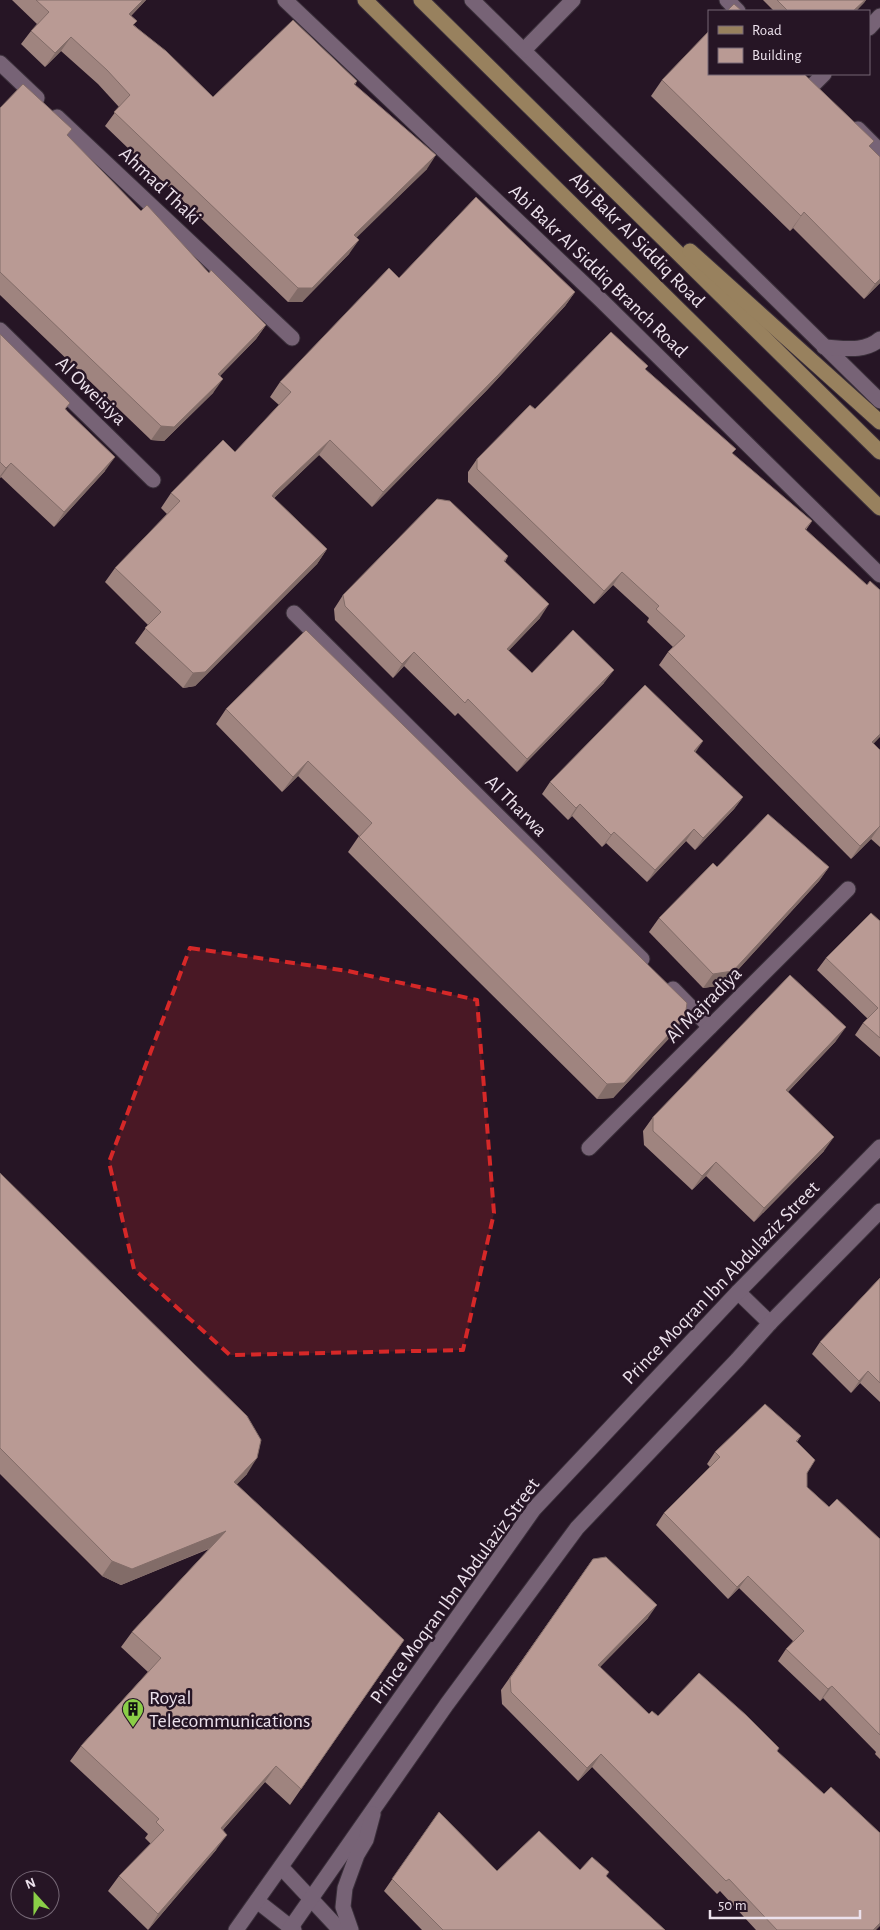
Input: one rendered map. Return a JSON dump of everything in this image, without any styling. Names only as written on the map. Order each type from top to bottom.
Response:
[{"type":"main road","name":"Abi Bakr Al Siddiq Road","points":[[365,0],[880,508]]},
{"type":"main road","name":"Abi Bakr Al Siddiq Road","points":[[421,0],[880,452]]},
{"type":"main road","points":[[533,110],[880,422]]},
{"type":"street","name":"Abi Bakr Al Siddiq Branch Road","points":[[284,0],[601,300],[880,575]]},
{"type":"street","points":[[472,0],[880,401]]},
{"type":"street","points":[[524,50],[573,0]]},
{"type":"street","points":[[727,0],[737,10]]},
{"type":"street","points":[[870,27],[880,16]]},
{"type":"street","name":"Ahmad Thaki","points":[[0,63],[292,338]]},
{"type":"street","points":[[803,75],[826,98]]},
{"type":"street","points":[[813,85],[823,75]]},
{"type":"street","points":[[846,118],[880,151]]},
{"type":"street","name":"Al Oweisiya","points":[[0,330],[153,480]]},
{"type":"street","points":[[824,347],[856,349],[874,344],[880,339]]},
{"type":"street","name":"Al Tharwa","points":[[294,613],[710,1027]]},
{"type":"street","name":"Al Majradiya","points":[[590,1148],[848,889]]},
{"type":"street","name":"Prince Moqran Ibn Abdulaziz Street","points":[[236,1930],[534,1508],[738,1292],[880,1147]]},
{"type":"street","points":[[257,1900],[291,1929],[310,1897],[376,1802],[578,1528],[770,1323],[880,1211]]},
{"type":"street","points":[[738,1292],[770,1323]]},
{"type":"street","points":[[351,1930],[343,1908],[345,1888],[357,1855],[366,1840],[376,1802]]},
{"type":"street","points":[[281,1867],[340,1930]]},
{"type":"highlighted area","points":[[190,948],[348,971],[477,1000],[494,1213],[463,1350],[230,1355],[134,1269],[109,1162]]},
{"type":"building","points":[[36,0],[143,0],[129,14],[137,21],[133,25],[166,51],[213,97],[293,20],[357,81],[354,84],[436,155],[354,235],[359,240],[312,288],[298,288],[114,112],[130,95],[107,70],[71,37],[55,53],[31,31],[49,12]]},
{"type":"building","points":[[777,0],[865,0],[854,10],[787,10]]},
{"type":"building","points":[[734,4],[741,10],[728,10]]},
{"type":"building","points":[[708,32],[708,75],[805,75],[874,141],[869,146],[880,157],[880,279],[875,284],[804,212],[801,216],[662,80]]},
{"type":"building","points":[[23,84],[72,129],[67,135],[141,211],[147,205],[209,273],[211,270],[266,325],[218,374],[223,379],[174,427],[161,426],[0,272],[0,108]]},
{"type":"building","points":[[476,197],[575,292],[498,375],[383,492],[330,440],[275,492],[272,496],[327,549],[205,672],[193,673],[145,628],[161,612],[115,568],[180,501],[171,493],[223,440],[235,452],[291,392],[280,382],[389,268],[399,278]]},
{"type":"building","points":[[611,332],[648,366],[645,369],[736,449],[732,453],[812,521],[805,529],[867,585],[870,581],[880,590],[880,734],[872,742],[880,750],[880,826],[860,846],[668,652],[685,636],[656,609],[659,606],[622,572],[604,591],[477,469],[477,459],[530,405],[535,409]]},
{"type":"building","points":[[0,334],[70,403],[65,409],[115,457],[64,512],[11,463],[6,468],[0,462]]},
{"type":"building","points":[[437,499],[450,501],[508,556],[504,561],[549,604],[507,649],[532,673],[573,630],[614,670],[527,759],[468,699],[465,703],[414,652],[402,664],[345,606],[343,595]]},
{"type":"building","points":[[306,630],[687,1003],[685,1017],[624,1083],[607,1084],[359,837],[372,823],[308,761],[293,777],[226,709]]},
{"type":"building","points":[[645,685],[703,741],[694,751],[743,797],[703,838],[694,829],[655,870],[614,832],[611,835],[580,804],[576,808],[550,782]]},
{"type":"building","points":[[768,814],[829,867],[733,971],[713,974],[659,918],[713,863],[717,867]]},
{"type":"building","points":[[871,913],[880,921],[880,1038],[863,1023],[878,1008],[826,958]]},
{"type":"building","points":[[790,975],[846,1027],[786,1090],[834,1137],[764,1208],[716,1162],[702,1176],[653,1131],[653,1117]]},
{"type":"building","points":[[0,1173],[247,1416],[261,1440],[257,1458],[234,1482],[404,1640],[301,1789],[276,1766],[221,1828],[227,1835],[158,1914],[119,1876],[164,1830],[156,1822],[159,1819],[81,1746],[161,1658],[132,1632],[226,1531],[132,1569],[112,1561],[0,1448]]},
{"type":"building","points":[[880,1278],[880,1383],[868,1371],[859,1381],[820,1342]]},
{"type":"building","points":[[765,1404],[801,1436],[796,1441],[815,1460],[807,1473],[807,1487],[829,1507],[837,1499],[880,1539],[880,1735],[832,1686],[828,1689],[786,1649],[804,1631],[748,1576],[737,1587],[664,1513],[720,1457],[715,1452]]},
{"type":"building","points":[[606,1557],[657,1605],[598,1665],[649,1714],[652,1711],[658,1716],[699,1673],[746,1715],[779,1748],[777,1751],[824,1794],[831,1787],[880,1833],[880,1923],[873,1930],[777,1930],[729,1879],[726,1881],[601,1754],[587,1768],[511,1692],[510,1678],[593,1559]]},
{"type":"building","points":[[439,1812],[497,1871],[539,1831],[580,1870],[592,1857],[609,1872],[606,1876],[665,1930],[443,1930],[392,1879]]},
{"type":"place","name":"Royal Telecommunications","points":[[133,1728]]}]
